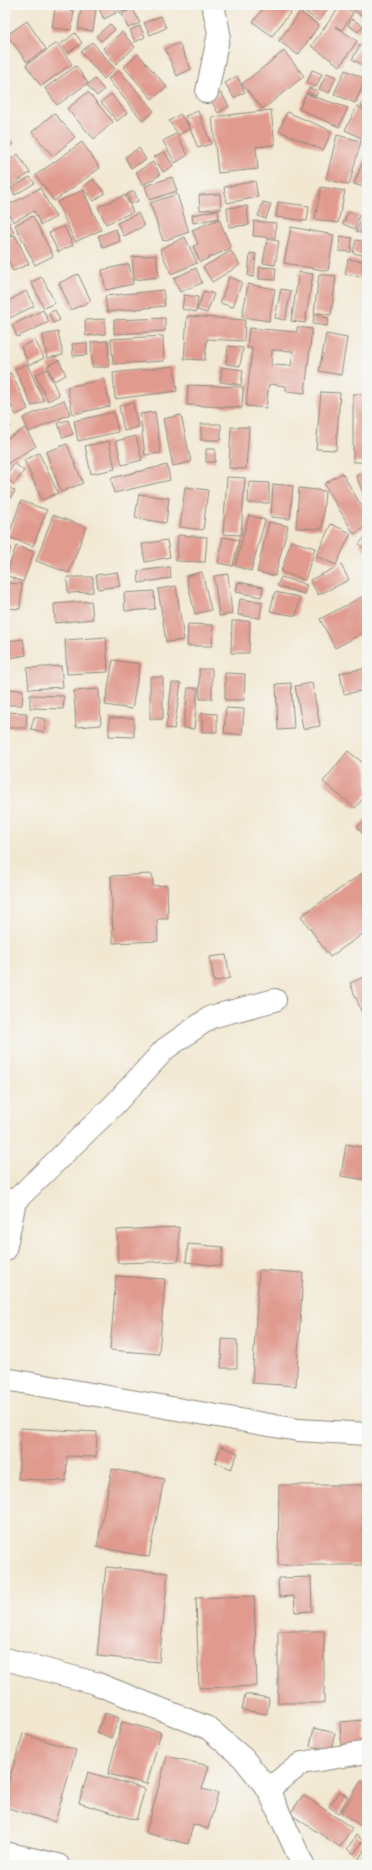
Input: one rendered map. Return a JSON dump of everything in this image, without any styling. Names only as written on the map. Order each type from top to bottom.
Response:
[{"type":"street","points":[[206,92],[219,33],[213,5]]},
{"type":"street","points":[[5,1250],[10,1200],[113,1106],[165,1049],[211,1017],[275,1000]]},
{"type":"street","points":[[5,1379],[298,1430],[367,1434]]},
{"type":"street","points":[[5,1659],[95,1683],[208,1728],[242,1758],[268,1789],[303,1865]]},
{"type":"street","points":[[268,1789],[302,1763],[367,1752]]},
{"type":"street","points":[[5,1853],[58,1865]]},
{"type":"building","points":[[102,5],[112,5],[116,13],[104,19],[98,7]]},
{"type":"building","points":[[116,5],[139,5],[120,13]]},
{"type":"building","points":[[266,5],[288,5],[293,9],[272,36],[253,22]]},
{"type":"building","points":[[295,5],[330,5],[319,21]]},
{"type":"building","points":[[341,5],[353,13],[342,30],[335,26],[357,41],[340,66],[311,46]]},
{"type":"building","points":[[346,5],[367,5],[367,19]]},
{"type":"building","points":[[55,8],[74,11],[71,30],[52,28]]},
{"type":"building","points":[[81,8],[96,10],[93,31],[78,29]]},
{"type":"building","points":[[133,9],[140,23],[128,28],[122,14]]},
{"type":"building","points":[[300,12],[319,25],[298,55],[279,41]]},
{"type":"building","points":[[161,16],[166,28],[150,35],[144,23]]},
{"type":"building","points":[[352,19],[363,26],[358,32],[348,25]]},
{"type":"building","points":[[27,21],[46,49],[27,62],[7,35]]},
{"type":"building","points":[[110,24],[115,30],[101,41],[96,36]]},
{"type":"building","points":[[140,26],[145,37],[135,42],[130,30]]},
{"type":"building","points":[[122,32],[135,47],[116,64],[103,48]]},
{"type":"building","points":[[75,33],[82,43],[68,53],[61,44]]},
{"type":"building","points":[[367,34],[367,68],[352,59]]},
{"type":"building","points":[[92,42],[115,69],[104,79],[81,52]]},
{"type":"building","points":[[57,43],[72,64],[41,86],[26,65]]},
{"type":"building","points":[[179,43],[191,69],[177,76],[165,49]]},
{"type":"building","points":[[284,51],[304,76],[263,109],[242,84]]},
{"type":"building","points":[[138,54],[167,87],[152,99],[124,67]]},
{"type":"building","points":[[76,66],[88,83],[57,105],[45,88]]},
{"type":"building","points":[[119,70],[154,111],[143,121],[108,79]]},
{"type":"building","points":[[312,70],[322,74],[316,87],[307,83]]},
{"type":"building","points":[[345,70],[366,79],[355,103],[334,94]]},
{"type":"building","points":[[327,73],[336,77],[329,93],[319,89]]},
{"type":"building","points":[[237,76],[245,92],[234,98],[225,83]]},
{"type":"building","points":[[95,79],[104,90],[97,96],[87,85]]},
{"type":"building","points":[[309,88],[318,91],[316,96],[307,93]]},
{"type":"building","points":[[88,92],[113,122],[94,139],[67,109]]},
{"type":"building","points":[[367,92],[367,109],[361,106]]},
{"type":"building","points":[[221,93],[229,106],[218,113],[210,99]]},
{"type":"building","points":[[111,94],[127,113],[117,121],[101,102]]},
{"type":"building","points":[[306,94],[348,108],[339,127],[299,109]]},
{"type":"building","points":[[357,106],[367,111],[367,141],[345,130]]},
{"type":"building","points":[[271,110],[275,145],[256,147],[258,169],[218,173],[212,117]]},
{"type":"building","points":[[198,111],[211,144],[198,148],[185,116]]},
{"type":"building","points":[[287,112],[332,131],[323,150],[279,131]]},
{"type":"building","points":[[54,113],[75,137],[53,156],[32,132]]},
{"type":"building","points":[[180,114],[190,128],[179,135],[169,121]]},
{"type":"building","points":[[176,134],[188,155],[175,163],[163,141]]},
{"type":"building","points":[[5,135],[13,144],[5,152]]},
{"type":"building","points":[[337,135],[361,141],[349,185],[326,179]]},
{"type":"building","points":[[82,142],[100,168],[54,201],[36,175]]},
{"type":"building","points":[[139,148],[146,160],[131,168],[125,157]]},
{"type":"building","points":[[164,151],[173,166],[163,172],[154,157]]},
{"type":"building","points":[[18,154],[30,173],[5,189],[5,163]]},
{"type":"building","points":[[365,156],[367,156],[367,188],[354,184]]},
{"type":"building","points":[[153,162],[160,175],[143,185],[136,172]]},
{"type":"building","points":[[30,177],[35,183],[15,195],[11,188]]},
{"type":"building","points":[[172,177],[177,191],[150,200],[145,186]]},
{"type":"building","points":[[93,179],[105,193],[94,201],[82,188]]},
{"type":"building","points":[[255,181],[258,197],[227,203],[224,187]]},
{"type":"building","points":[[321,187],[345,191],[338,223],[315,219]]},
{"type":"building","points":[[40,188],[56,217],[41,225],[34,211],[13,222],[5,207]]},
{"type":"building","points":[[83,190],[101,230],[75,242],[57,202]]},
{"type":"building","points":[[134,191],[138,201],[131,204],[127,194]]},
{"type":"building","points":[[177,194],[189,232],[163,241],[150,203]]},
{"type":"building","points":[[220,194],[221,209],[200,210],[199,195]]},
{"type":"building","points":[[125,195],[133,212],[106,224],[98,207]]},
{"type":"building","points":[[263,202],[271,204],[266,219],[258,216]]},
{"type":"building","points":[[278,202],[309,206],[307,221],[276,217]]},
{"type":"building","points":[[247,206],[249,225],[229,227],[227,208]]},
{"type":"building","points":[[218,210],[219,218],[193,223],[192,215]]},
{"type":"building","points":[[348,212],[359,215],[355,229],[343,224]]},
{"type":"building","points":[[138,213],[144,226],[124,236],[117,223]]},
{"type":"building","points":[[5,214],[14,233],[5,237]]},
{"type":"building","points":[[33,216],[53,256],[35,265],[15,225]]},
{"type":"building","points":[[362,218],[367,221],[367,236],[356,231]]},
{"type":"building","points":[[219,219],[231,248],[200,262],[193,246],[198,244],[192,230]]},
{"type":"building","points":[[254,221],[276,223],[275,238],[253,236]]},
{"type":"building","points":[[64,226],[73,245],[58,252],[49,233]]},
{"type":"building","points":[[291,227],[334,235],[328,271],[284,263]]},
{"type":"building","points":[[116,229],[120,241],[103,248],[98,236]]},
{"type":"building","points":[[15,235],[29,264],[13,271],[5,254],[5,240]]},
{"type":"building","points":[[340,236],[352,238],[351,252],[339,251]]},
{"type":"building","points":[[185,237],[197,263],[171,274],[160,249]]},
{"type":"building","points":[[267,239],[279,241],[275,265],[263,263]]},
{"type":"building","points":[[356,240],[367,242],[367,256],[353,253]]},
{"type":"building","points":[[231,251],[240,265],[212,282],[203,267]]},
{"type":"building","points":[[250,253],[256,254],[254,277],[248,276]]},
{"type":"building","points":[[156,255],[159,277],[134,280],[132,257]]},
{"type":"building","points":[[348,259],[367,262],[367,278],[345,274]]},
{"type":"building","points":[[129,264],[133,284],[106,290],[102,270]]},
{"type":"building","points":[[260,267],[276,268],[275,280],[259,279]]},
{"type":"building","points":[[196,268],[202,283],[180,292],[174,278]]},
{"type":"building","points":[[299,272],[313,274],[305,323],[291,321]]},
{"type":"building","points":[[78,274],[91,301],[71,310],[59,283]]},
{"type":"building","points":[[319,274],[336,276],[331,315],[314,313]]},
{"type":"building","points":[[42,277],[55,303],[44,308],[31,282]]},
{"type":"building","points":[[229,277],[242,282],[233,307],[220,303]]},
{"type":"building","points":[[248,284],[275,289],[269,321],[242,317]]},
{"type":"building","points":[[281,289],[291,291],[285,320],[275,318]]},
{"type":"building","points":[[163,290],[165,306],[107,312],[105,296]]},
{"type":"building","points":[[26,291],[34,306],[8,319],[5,313],[5,303]]},
{"type":"building","points":[[204,291],[214,294],[207,313],[197,310]]},
{"type":"building","points":[[184,295],[198,297],[196,312],[182,309]]},
{"type":"building","points":[[43,310],[49,322],[17,337],[12,325]]},
{"type":"building","points":[[55,310],[60,320],[53,323],[49,313]]},
{"type":"building","points":[[314,315],[329,318],[327,326],[313,324]]},
{"type":"building","points":[[187,316],[245,320],[244,341],[207,339],[205,360],[184,359]]},
{"type":"building","points":[[165,318],[165,331],[114,334],[114,320]]},
{"type":"building","points":[[105,319],[105,334],[86,336],[85,320]]},
{"type":"building","points":[[297,327],[312,329],[305,393],[286,391],[286,386],[269,384],[266,408],[246,406],[252,348],[247,348],[249,328],[297,332]],"holes":[[[272,350],[293,351],[291,366],[271,365]]]},
{"type":"building","points":[[58,332],[63,355],[47,358],[43,335]]},
{"type":"building","points":[[326,334],[347,338],[341,375],[319,371]]},
{"type":"building","points":[[163,336],[164,361],[113,364],[111,339]]},
{"type":"building","points":[[35,340],[44,358],[29,365],[21,347]]},
{"type":"building","points":[[108,341],[109,367],[92,367],[91,342]]},
{"type":"building","points":[[87,343],[87,355],[73,356],[72,344]]},
{"type":"building","points":[[228,346],[243,348],[240,366],[226,364]]},
{"type":"building","points":[[59,360],[66,375],[54,381],[47,366]]},
{"type":"building","points":[[27,364],[44,401],[32,406],[15,369]]},
{"type":"building","points":[[174,366],[177,391],[115,399],[113,373]]},
{"type":"building","points":[[222,367],[243,370],[241,385],[220,382]]},
{"type":"building","points":[[47,369],[59,395],[48,401],[35,375]]},
{"type":"building","points":[[11,373],[28,409],[16,415],[5,393],[5,375]]},
{"type":"building","points":[[104,379],[110,406],[73,414],[67,387]]},
{"type":"building","points":[[188,385],[243,387],[242,408],[187,405]]},
{"type":"building","points":[[321,392],[340,393],[336,450],[316,449]]},
{"type":"building","points":[[353,394],[367,394],[367,462],[353,462]]},
{"type":"building","points":[[64,400],[70,414],[29,432],[23,418]]},
{"type":"building","points":[[133,402],[138,427],[124,431],[119,406]]},
{"type":"building","points":[[114,412],[118,432],[78,441],[74,421]]},
{"type":"building","points":[[155,412],[161,453],[145,455],[140,414]]},
{"type":"building","points":[[5,414],[11,427],[5,430]]},
{"type":"building","points":[[181,415],[191,462],[173,466],[163,419]]},
{"type":"building","points":[[68,420],[73,434],[63,438],[58,423]]},
{"type":"building","points":[[201,424],[221,424],[221,440],[201,440]]},
{"type":"building","points":[[231,427],[249,427],[246,469],[229,468]]},
{"type":"building","points":[[25,428],[36,446],[5,465],[5,440]]},
{"type":"building","points":[[136,436],[142,460],[122,465],[116,441]]},
{"type":"building","points":[[109,441],[115,469],[91,474],[85,446]]},
{"type":"building","points":[[67,444],[83,483],[61,492],[46,452]]},
{"type":"building","points":[[206,449],[215,449],[215,462],[206,462]]},
{"type":"building","points":[[39,453],[58,493],[42,500],[24,460]]},
{"type":"building","points":[[14,463],[24,471],[14,484],[5,477]]},
{"type":"building","points":[[167,465],[170,480],[114,493],[111,478]]},
{"type":"building","points":[[367,471],[367,503],[356,476]]},
{"type":"building","points":[[342,473],[367,515],[367,526],[354,534],[324,484]]},
{"type":"building","points":[[227,477],[245,478],[241,535],[223,534]]},
{"type":"building","points":[[249,482],[269,483],[269,503],[248,503]]},
{"type":"building","points":[[273,484],[293,486],[290,519],[271,517]]},
{"type":"building","points":[[5,485],[15,491],[6,504],[5,503]]},
{"type":"building","points":[[185,487],[208,490],[203,530],[180,527]]},
{"type":"building","points":[[299,488],[325,491],[322,529],[296,528]]},
{"type":"building","points":[[139,494],[169,498],[166,523],[135,518]]},
{"type":"building","points":[[21,501],[47,510],[33,546],[8,537]]},
{"type":"building","points":[[53,515],[86,527],[69,573],[36,561]]},
{"type":"building","points":[[249,515],[265,520],[251,571],[235,566]]},
{"type":"building","points":[[269,522],[288,526],[275,576],[257,572]]},
{"type":"building","points":[[331,524],[351,533],[336,565],[316,556]]},
{"type":"building","points":[[178,535],[207,537],[205,562],[176,561]]},
{"type":"building","points":[[367,535],[367,552],[359,544]]},
{"type":"building","points":[[223,537],[239,540],[233,566],[218,563]]},
{"type":"building","points":[[167,540],[170,557],[145,562],[142,544]]},
{"type":"building","points":[[291,541],[315,548],[305,580],[281,572]]},
{"type":"building","points":[[5,544],[11,547],[5,563]]},
{"type":"building","points":[[16,546],[34,552],[23,582],[6,575]]},
{"type":"building","points":[[341,565],[349,580],[318,595],[310,580]]},
{"type":"building","points":[[170,567],[171,578],[139,583],[138,571]]},
{"type":"building","points":[[117,572],[120,586],[98,589],[96,575]]},
{"type":"building","points":[[202,572],[211,610],[195,614],[186,576]]},
{"type":"building","points":[[228,574],[232,614],[219,616],[214,576]]},
{"type":"building","points":[[67,577],[93,577],[93,592],[68,593]]},
{"type":"building","points":[[281,577],[307,585],[304,594],[277,586]]},
{"type":"building","points":[[238,582],[263,587],[261,597],[236,592]]},
{"type":"building","points":[[5,583],[22,584],[20,609],[5,608]]},
{"type":"building","points":[[176,586],[184,640],[166,642],[158,589]]},
{"type":"building","points":[[154,591],[155,609],[125,611],[124,593]]},
{"type":"building","points":[[275,592],[300,597],[296,616],[270,611]]},
{"type":"building","points":[[367,594],[367,631],[335,648],[320,619]]},
{"type":"building","points":[[240,599],[262,602],[260,618],[238,615]]},
{"type":"building","points":[[91,601],[93,619],[55,623],[54,604]]},
{"type":"building","points":[[232,621],[250,621],[249,653],[231,653]]},
{"type":"building","points":[[188,624],[213,625],[212,646],[187,646]]},
{"type":"building","points":[[106,637],[108,672],[67,674],[65,640]]},
{"type":"building","points":[[23,639],[26,655],[5,659],[5,641]]},
{"type":"building","points":[[113,660],[140,664],[132,709],[105,705]]},
{"type":"building","points":[[61,666],[63,687],[29,689],[27,668]]},
{"type":"building","points":[[367,668],[367,690],[344,694],[340,673]]},
{"type":"building","points":[[199,669],[212,669],[212,699],[200,699]]},
{"type":"building","points":[[225,673],[245,674],[244,700],[225,700]]},
{"type":"building","points":[[150,677],[163,677],[163,719],[150,719]]},
{"type":"building","points":[[172,683],[181,683],[174,729],[166,728]]},
{"type":"building","points":[[291,683],[294,729],[278,730],[276,684]]},
{"type":"building","points":[[312,683],[320,726],[303,729],[295,686]]},
{"type":"building","points":[[188,688],[198,688],[194,729],[183,728]]},
{"type":"building","points":[[5,689],[23,690],[22,705],[5,705]]},
{"type":"building","points":[[99,689],[101,725],[76,727],[74,691]]},
{"type":"building","points":[[30,695],[64,696],[63,709],[30,708]]},
{"type":"building","points":[[226,708],[244,709],[242,735],[224,733]]},
{"type":"building","points":[[5,712],[27,713],[26,728],[5,728]]},
{"type":"building","points":[[202,713],[217,714],[217,732],[202,732]]},
{"type":"building","points":[[34,717],[46,719],[44,732],[31,729]]},
{"type":"building","points":[[109,718],[134,718],[134,737],[109,736]]},
{"type":"building","points":[[348,751],[367,766],[367,794],[355,808],[323,782]]},
{"type":"building","points":[[367,818],[367,839],[357,827]]},
{"type":"building","points":[[367,870],[367,931],[330,957],[301,916]]},
{"type":"building","points":[[152,874],[153,886],[167,885],[168,919],[157,919],[158,941],[113,943],[111,876]]},
{"type":"building","points":[[226,955],[230,978],[214,982],[210,957]]},
{"type":"building","points":[[367,976],[367,1025],[350,983]]},
{"type":"building","points":[[346,1144],[367,1148],[367,1180],[341,1176]]},
{"type":"building","points":[[179,1227],[179,1261],[118,1263],[117,1230]]},
{"type":"building","points":[[188,1244],[223,1247],[221,1266],[186,1262]]},
{"type":"building","points":[[259,1270],[303,1273],[296,1386],[252,1383]]},
{"type":"building","points":[[116,1276],[165,1279],[159,1354],[110,1350]]},
{"type":"building","points":[[222,1339],[237,1340],[237,1368],[221,1368]]},
{"type":"building","points":[[21,1428],[97,1432],[96,1457],[67,1456],[66,1481],[18,1479]]},
{"type":"building","points":[[221,1446],[238,1453],[231,1469],[215,1462]]},
{"type":"building","points":[[112,1469],[164,1479],[149,1557],[97,1547]]},
{"type":"building","points":[[279,1485],[363,1485],[363,1565],[278,1565]]},
{"type":"building","points":[[106,1567],[168,1573],[159,1662],[97,1656]]},
{"type":"building","points":[[311,1577],[312,1611],[295,1612],[294,1596],[279,1597],[278,1578]]},
{"type":"building","points":[[254,1596],[257,1686],[199,1688],[196,1598]]},
{"type":"building","points":[[278,1631],[324,1631],[324,1703],[278,1703]]},
{"type":"building","points":[[245,1694],[269,1698],[267,1714],[242,1710]]},
{"type":"building","points":[[105,1713],[119,1718],[111,1738],[97,1732]]},
{"type":"building","points":[[364,1720],[367,1752],[342,1754],[340,1722]]},
{"type":"building","points":[[122,1722],[161,1732],[147,1784],[108,1774]]},
{"type":"building","points":[[314,1728],[335,1733],[331,1750],[310,1746]]},
{"type":"building","points":[[23,1734],[76,1750],[55,1822],[5,1807],[5,1794]]},
{"type":"building","points":[[167,1756],[209,1766],[202,1789],[218,1793],[208,1829],[193,1824],[188,1844],[146,1833]]},
{"type":"building","points":[[88,1772],[145,1789],[136,1820],[79,1803]]},
{"type":"building","points":[[361,1781],[367,1785],[367,1826],[365,1828],[341,1813]]},
{"type":"building","points":[[339,1791],[348,1797],[339,1813],[329,1807]]},
{"type":"building","points":[[303,1795],[352,1828],[340,1847],[290,1814]]},
{"type":"building","points":[[356,1835],[363,1840],[354,1854],[347,1849]]},
{"type":"building","points":[[367,1844],[366,1865],[356,1865]]}]
